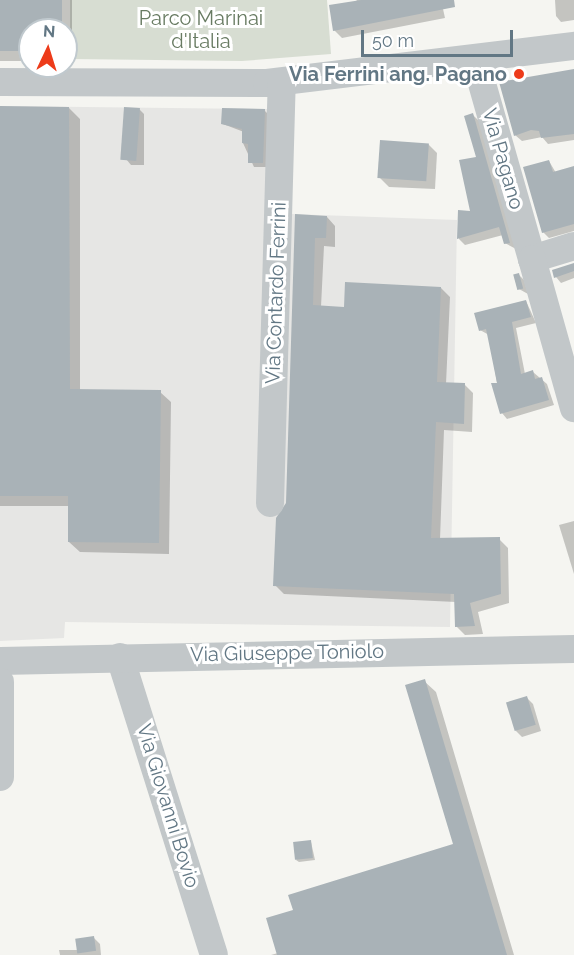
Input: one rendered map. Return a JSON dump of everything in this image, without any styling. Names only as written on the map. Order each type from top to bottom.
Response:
[{"type":"street","points":[[0,82],[282,82],[574,46]]},
{"type":"street","name":"Via Pagano","points":[[475,59],[572,394]]},
{"type":"street","name":"Via Contardo Ferrini","points":[[270,504],[282,82]]},
{"type":"street","points":[[532,259],[574,246]]},
{"type":"street","name":"Via Giuseppe Toniolo","points":[[0,661],[574,650]]},
{"type":"street","name":"Via Giovanni Bovio","points":[[120,657],[214,955]]},
{"type":"street","points":[[0,682],[0,777]]},
{"type":"shaded area","points":[[0,106],[267,109],[266,311],[292,214],[457,220],[450,627],[65,622],[64,638],[0,641]]},
{"type":"green space","name":"Parco Marinai d'Italia","points":[[70,0],[327,0],[331,54],[242,61],[78,59],[78,18],[70,18]]},
{"type":"building","points":[[0,0],[62,0],[62,18],[18,18],[18,51],[0,51]]},
{"type":"building","points":[[361,0],[454,0],[455,7],[333,31],[329,5]]},
{"type":"building","points":[[574,69],[574,134],[541,138],[539,131],[531,130],[514,136],[499,82]]},
{"type":"building","points":[[0,106],[69,107],[70,389],[161,390],[159,543],[68,542],[68,496],[0,496]]},
{"type":"building","points":[[124,107],[140,108],[136,161],[120,160]]},
{"type":"building","points":[[222,108],[265,109],[263,163],[248,163],[248,144],[242,143],[242,129],[221,124]]},
{"type":"building","points":[[473,113],[510,243],[504,244],[499,227],[457,239],[458,210],[470,211],[459,160],[476,157],[464,116]]},
{"type":"building","points":[[380,140],[429,143],[426,181],[377,178]]},
{"type":"building","points":[[549,160],[553,172],[574,166],[574,224],[542,233],[523,167]]},
{"type":"building","points":[[295,214],[327,216],[326,238],[315,238],[313,305],[344,307],[345,282],[441,287],[437,382],[465,383],[464,424],[436,422],[431,538],[500,537],[501,594],[470,603],[475,626],[455,627],[454,594],[273,586],[276,518],[286,503]]},
{"type":"building","points":[[574,263],[574,271],[554,278],[552,270]]},
{"type":"building","points":[[519,273],[523,288],[517,290],[513,275]]},
{"type":"building","points":[[526,300],[531,317],[512,322],[521,374],[533,370],[535,379],[542,377],[549,400],[500,414],[491,383],[497,383],[486,329],[479,331],[474,313]]},
{"type":"building","points":[[425,679],[507,955],[277,955],[266,918],[293,910],[288,895],[453,844],[405,685]]},
{"type":"building","points":[[527,696],[536,725],[515,731],[506,702]]},
{"type":"building","points":[[311,840],[313,858],[295,860],[293,842]]},
{"type":"building","points":[[94,936],[96,951],[77,953],[75,939]]},
{"type":"place","name":"Via Ferrini ang. Pagano","points":[[519,74]]}]
